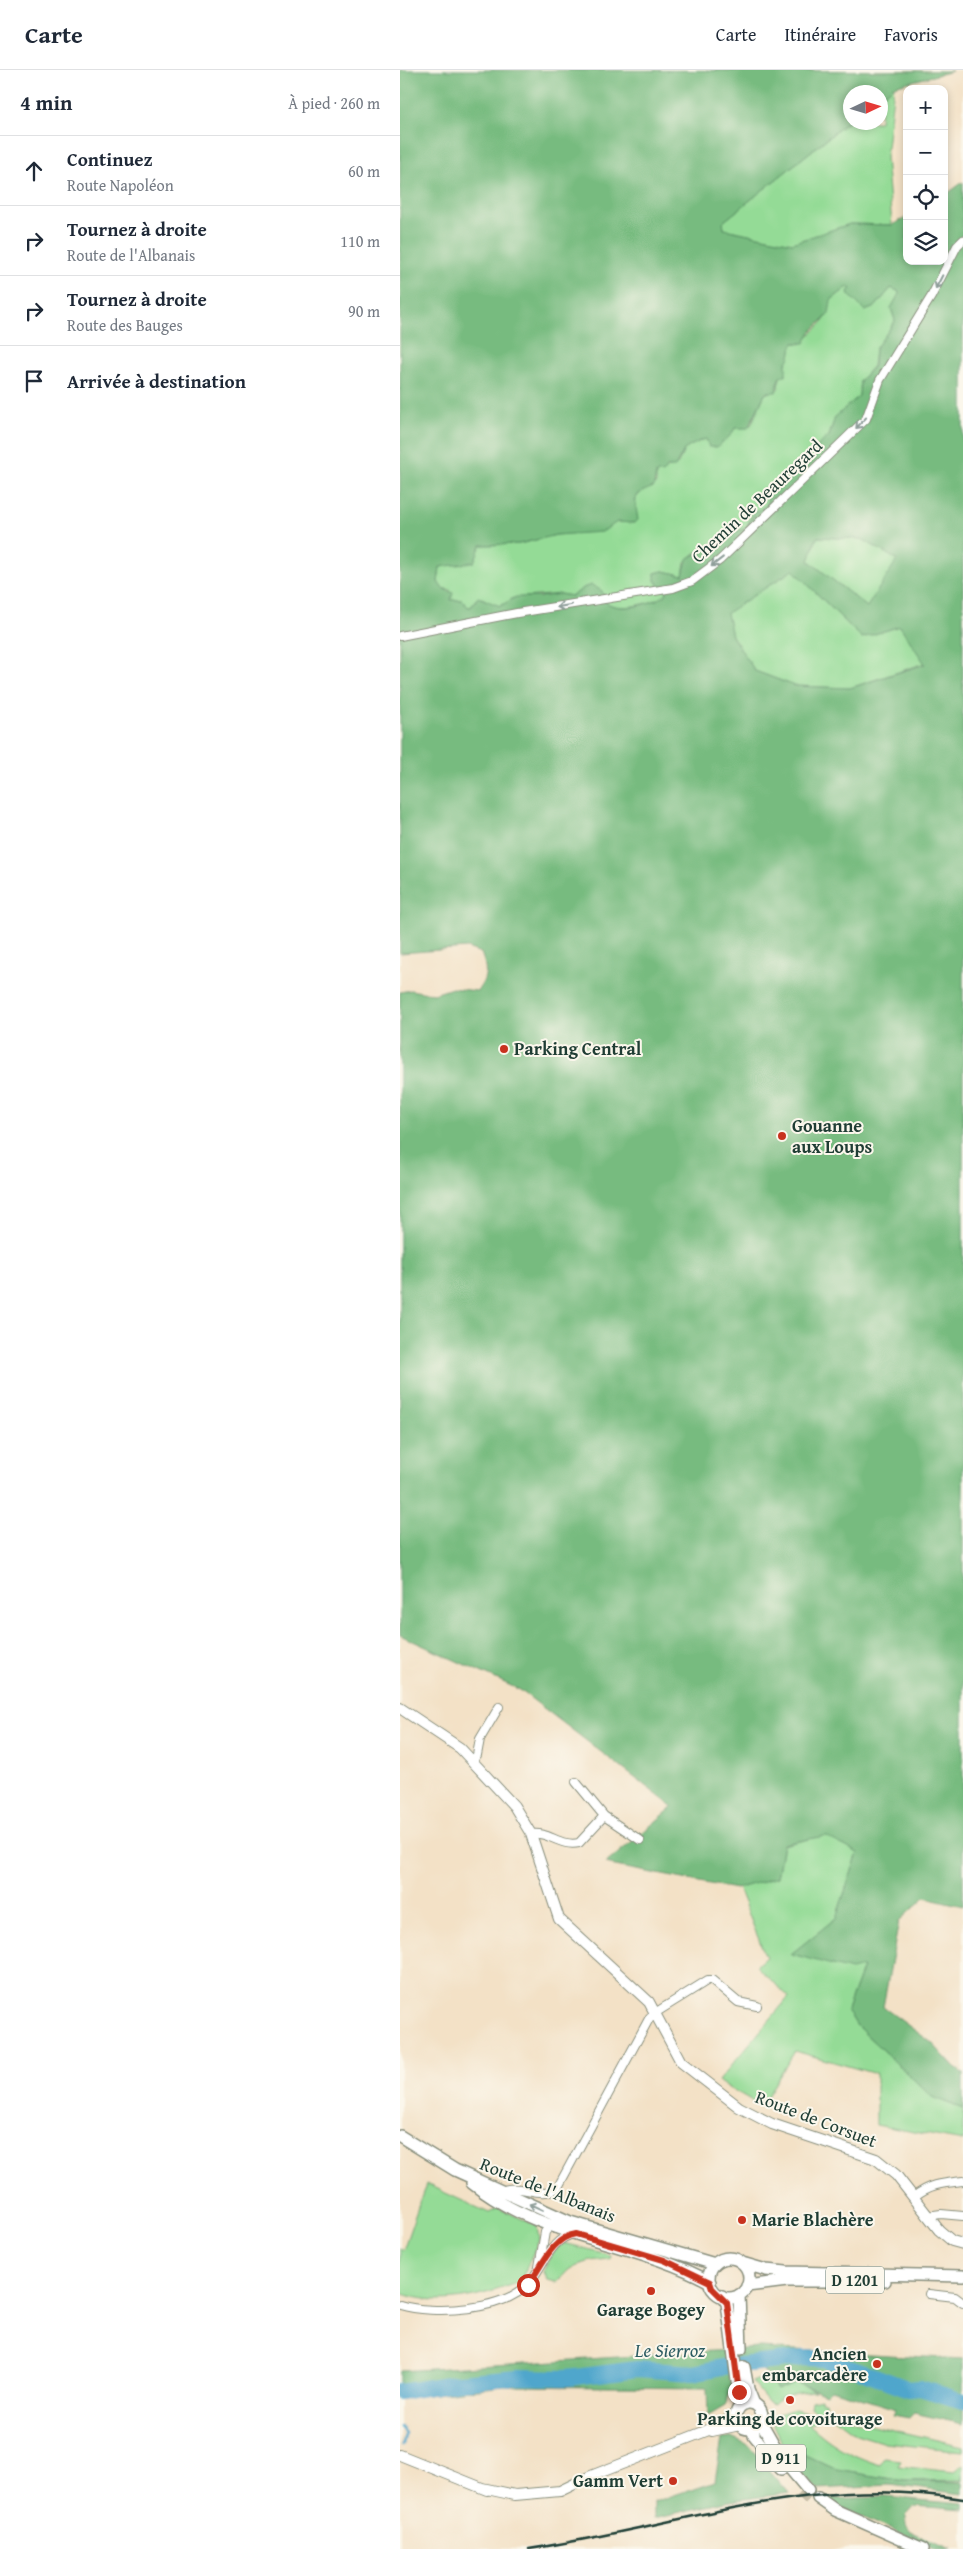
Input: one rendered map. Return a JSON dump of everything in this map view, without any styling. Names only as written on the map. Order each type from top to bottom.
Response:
[{"type":"main road","name":"Route de l'Albanais","points":[[400,2136],[455,2170],[500,2192],[570,2222],[614,2237],[715,2264]]},
{"type":"main road","name":"Route de l'Albanais","points":[[455,2170],[486,2195],[550,2225],[632,2252],[664,2260],[710,2282]]},
{"type":"main road","points":[[736,2340],[743,2291],[749,2274],[742,2263],[732,2258],[715,2264],[712,2269],[710,2282],[716,2293],[728,2298],[743,2291]]},
{"type":"main road","name":"D 1201","points":[[742,2263],[766,2270],[963,2276]]},
{"type":"main road","name":"D 1201","points":[[743,2291],[763,2282],[815,2280],[963,2282]]},
{"type":"main road","points":[[722,2296],[727,2303],[736,2340],[742,2379],[749,2404],[762,2414],[757,2425],[746,2429],[738,2420],[749,2404]]},
{"type":"main road","name":"D 911","points":[[757,2425],[809,2495],[832,2515],[907,2549]]},
{"type":"main road","name":"D 911","points":[[809,2495],[835,2510],[923,2549]]},
{"type":"street","name":"Chemin de Beauregard","points":[[400,636],[517,613],[673,588],[692,581],[720,560],[866,418],[880,380],[931,297],[957,246],[963,240]]},
{"type":"street","points":[[473,1760],[477,1755],[480,1739],[498,1707]]},
{"type":"street","name":"Route de Corsuet","points":[[400,1708],[460,1748],[514,1806],[530,1834],[560,1919],[649,2002],[653,2015],[681,2062],[739,2106],[772,2124],[876,2159],[896,2174],[927,2216],[952,2241],[963,2244]]},
{"type":"street","points":[[576,1782],[604,1816],[640,1840]]},
{"type":"street","points":[[530,1834],[542,1834],[563,1843],[580,1842],[604,1816]]},
{"type":"street","points":[[500,2192],[512,2187],[538,2192],[558,2187],[653,2015],[708,1980],[712,1980],[738,2002],[757,2006]]},
{"type":"street","points":[[914,2197],[923,2189],[940,2183],[963,2181]]},
{"type":"street","points":[[927,2216],[941,2214],[963,2216]]},
{"type":"street","points":[[538,2271],[545,2232],[555,2221],[598,2236],[614,2237]]},
{"type":"street","points":[[400,2305],[413,2309],[442,2310],[495,2302],[510,2297],[528,2285],[555,2246],[568,2235],[576,2234]]},
{"type":"street","points":[[929,2294],[955,2297],[963,2303]]},
{"type":"street","points":[[400,2455],[482,2488],[515,2498],[538,2498],[562,2495],[605,2471],[738,2420]]},
{"type":"green space","points":[[400,70],[952,71],[894,86],[888,91],[888,85],[843,85],[843,126],[723,222],[724,229],[792,243],[850,224],[892,225],[903,219],[903,265],[948,265],[948,193],[963,182],[963,1906],[925,1897],[899,1921],[883,2007],[932,2043],[955,2068],[963,2073],[963,2109],[932,2097],[857,2026],[847,2010],[863,1967],[851,1970],[791,1954],[836,1918],[858,1853],[825,1836],[783,1844],[777,1877],[736,1889],[605,1864],[673,1807],[520,1690],[400,1635],[400,992],[410,990],[434,994],[452,988],[477,991],[485,977],[484,963],[481,953],[467,948],[400,953]],"holes":[[[848,287],[851,289],[848,291],[849,295],[865,311],[875,307],[891,288],[898,291],[899,294],[891,308],[895,320],[894,323],[875,349],[874,366],[860,381],[859,396],[835,417],[829,436],[814,449],[814,461],[807,465],[796,463],[768,493],[767,505],[754,513],[747,527],[732,534],[721,546],[703,547],[698,553],[687,559],[683,575],[663,571],[655,573],[655,581],[667,591],[665,595],[644,604],[619,607],[606,602],[602,591],[592,585],[585,587],[572,596],[560,594],[540,597],[516,597],[500,606],[478,597],[471,607],[468,607],[462,600],[451,600],[453,593],[442,588],[438,582],[440,567],[474,562],[481,545],[519,544],[556,535],[602,532],[617,522],[635,523],[638,520],[636,498],[641,492],[654,487],[656,473],[663,473],[667,467],[675,467],[684,450],[698,442],[706,439],[709,447],[717,447],[731,435],[735,428],[748,428],[765,394],[776,392],[779,378],[786,374],[786,363],[790,358],[794,343],[805,343],[810,333],[829,314],[831,300]],[[817,537],[862,539],[897,560],[867,607],[809,561]],[[793,570],[862,638],[900,626],[925,664],[850,688],[795,686],[755,671],[732,636],[727,613]]]},
{"type":"green space","points":[[894,86],[886,157],[892,225],[850,224],[792,243],[724,229],[723,222],[843,126],[843,130],[888,130],[888,91]]},
{"type":"green space","points":[[848,287],[852,289],[849,295],[865,311],[875,307],[891,288],[898,291],[899,294],[891,309],[895,320],[894,323],[875,349],[873,366],[860,381],[859,396],[837,418],[829,436],[814,449],[814,461],[787,471],[768,493],[767,505],[751,516],[747,527],[732,534],[721,546],[710,545],[694,554],[685,562],[683,575],[663,571],[655,573],[657,584],[667,591],[665,595],[647,603],[624,607],[608,604],[585,587],[572,596],[560,594],[513,598],[503,606],[495,605],[482,598],[475,600],[471,607],[468,607],[462,600],[451,600],[450,590],[442,588],[438,582],[440,567],[451,564],[459,565],[481,545],[519,544],[556,535],[590,531],[617,522],[635,523],[636,498],[643,490],[656,484],[656,473],[678,464],[684,450],[702,440],[706,439],[708,443],[720,441],[730,435],[735,428],[751,425],[765,394],[778,389],[794,343],[801,344],[818,327],[828,314],[831,300]]},
{"type":"green space","points":[[817,537],[862,539],[898,560],[867,607],[809,561]]},
{"type":"green space","points":[[793,570],[862,638],[900,626],[925,663],[850,688],[795,686],[755,671],[732,636],[726,613]]},
{"type":"green space","points":[[825,1835],[858,1853],[836,1918],[791,1954],[863,1967],[847,2010],[857,2026],[932,2097],[963,2109],[963,2141],[876,2125],[876,2074],[795,2051],[761,2106],[718,2081],[789,1997],[756,1966],[766,1957],[738,1888],[777,1877],[783,1845]]},
{"type":"green space","points":[[426,2184],[489,2213],[499,2208],[537,2226],[539,2240],[520,2282],[476,2296],[445,2300],[430,2300],[400,2293],[400,2248],[403,2250]]},
{"type":"green space","points":[[564,2243],[611,2255],[610,2259],[580,2264],[556,2282],[547,2280],[543,2272],[554,2252]]},
{"type":"green space","points":[[759,2348],[963,2359],[963,2424],[914,2413],[909,2418],[893,2415],[896,2409],[831,2389],[826,2394],[795,2382],[777,2390],[762,2369],[749,2369],[732,2386],[725,2406],[708,2416],[707,2388],[504,2386],[400,2398],[400,2371]]},
{"type":"green space","points":[[767,2376],[777,2390],[795,2382],[815,2391],[792,2394],[781,2398],[773,2404],[769,2403],[752,2382]]},
{"type":"green space","points":[[821,2398],[821,2401],[825,2401],[827,2414],[823,2412],[821,2418],[811,2407],[812,2400]]},
{"type":"green space","points":[[795,2409],[806,2412],[817,2422],[809,2424],[826,2438],[842,2449],[860,2457],[880,2465],[885,2458],[901,2460],[898,2466],[954,2472],[963,2465],[963,2480],[905,2481],[837,2470],[784,2445],[773,2426],[778,2414]]},
{"type":"green space","points":[[828,2409],[855,2421],[963,2446],[963,2451],[885,2443],[856,2434],[829,2414]]},
{"type":"green space","points":[[731,2437],[747,2444],[789,2493],[730,2501],[654,2518],[654,2502],[715,2481],[722,2438]]},
{"type":"green space","points":[[784,2445],[837,2470],[905,2481],[963,2482],[963,2494],[890,2485],[817,2489],[801,2472]]},
{"type":"green space","points":[[886,2497],[963,2504],[963,2510],[915,2506],[906,2516],[906,2525],[912,2532],[951,2549],[936,2549],[837,2506],[826,2499]]},
{"type":"waterway","name":"Le Sierroz","points":[[400,2392],[460,2382],[518,2377],[568,2378],[637,2369],[693,2373],[722,2367],[805,2358],[823,2359],[909,2389],[920,2388],[963,2401]]},
{"type":"waterway","points":[[400,2427],[405,2433],[403,2445]]},
{"type":"tunnel","points":[[801,2492],[810,2501]]},
{"type":"railway","points":[[529,2549],[744,2506],[797,2498],[851,2493],[906,2493],[963,2499]]},
{"type":"place","name":"Parking Central","points":[[504,1049]]},
{"type":"place","name":"Gouanne aux Loups","points":[[782,1136]]},
{"type":"place","name":"Marie Blachère","points":[[742,2220]]},
{"type":"place","name":"Garage Bogey","points":[[651,2291]]},
{"type":"place","name":"Ancien embarcadère","points":[[877,2364]]},
{"type":"place","name":"Parking de covoiturage","points":[[790,2400]]},
{"type":"place","name":"Gamm Vert","points":[[673,2481]]},
{"type":"route","points":[[528,2285],[555,2246],[568,2235],[576,2234],[601,2243],[664,2260],[690,2271],[710,2282],[716,2293],[722,2296],[727,2303],[739,2392]]}]
